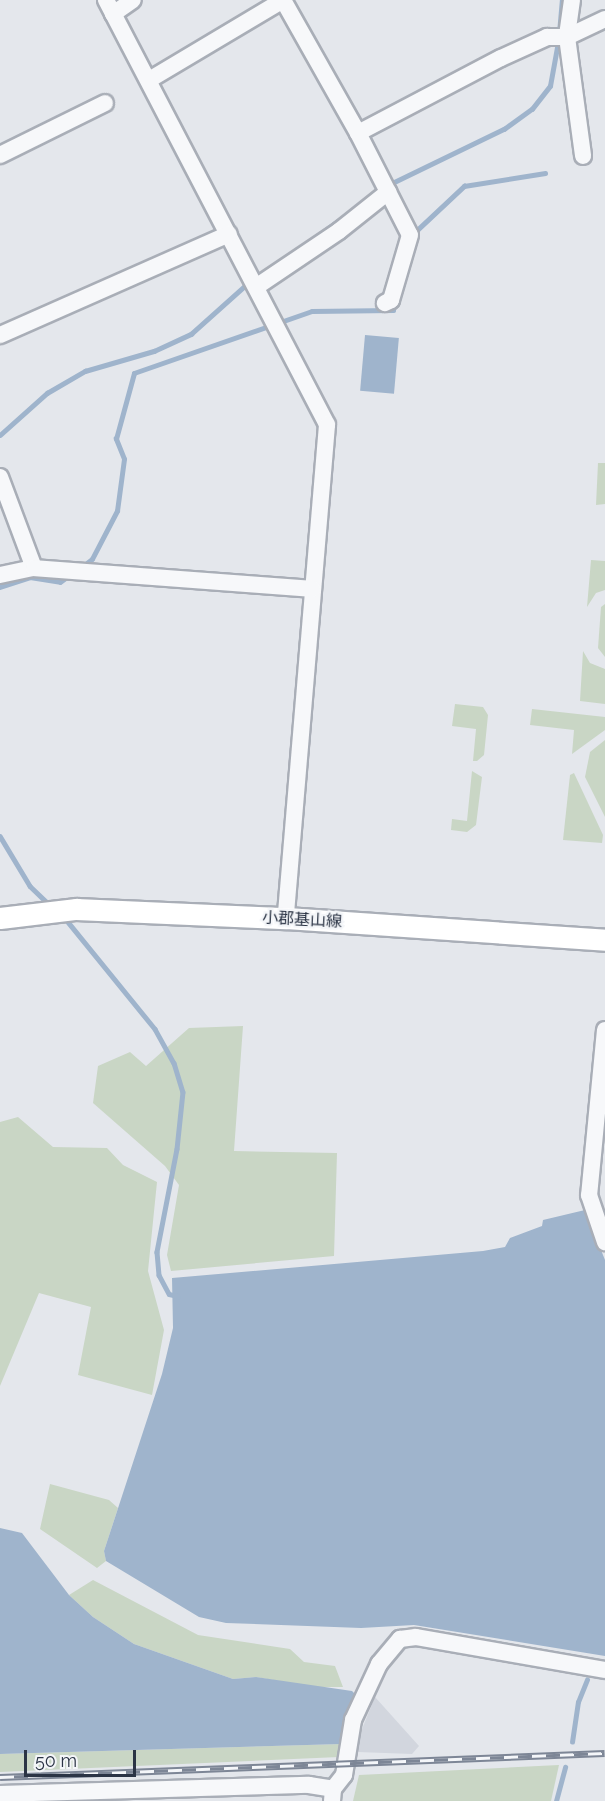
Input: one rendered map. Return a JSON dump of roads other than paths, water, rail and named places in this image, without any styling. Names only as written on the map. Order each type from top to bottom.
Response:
[{"type":"main road","name":"小郡基山線","points":[[0,918],[44,910],[68,909],[286,918],[605,940]]},
{"type":"street","points":[[133,0],[109,7],[327,425],[286,918]]},
{"type":"street","points":[[149,80],[283,0],[358,133],[410,235],[391,300],[385,303]]},
{"type":"street","points":[[572,0],[567,37],[583,156]]},
{"type":"street","points":[[358,133],[501,58],[547,37],[567,37],[605,19]]},
{"type":"street","points":[[0,155],[105,103]]},
{"type":"street","points":[[256,286],[339,231],[388,192]]},
{"type":"street","points":[[0,335],[229,234]]},
{"type":"street","points":[[0,477],[34,568]]},
{"type":"street","points":[[0,575],[34,568],[312,589]]},
{"type":"street","points":[[605,1030],[589,1195],[605,1242]]},
{"type":"street","points":[[0,1794],[309,1785],[333,1795],[344,1775],[353,1720],[379,1664],[400,1639],[416,1637],[605,1670]]},
{"type":"water","points":[[365,335],[399,338],[394,394],[360,391]]},
{"type":"water","points":[[585,1210],[605,1260],[605,1656],[414,1625],[361,1628],[226,1623],[199,1617],[106,1561],[104,1551],[162,1374],[173,1328],[172,1278],[483,1251],[505,1247],[510,1238],[542,1226],[543,1220]]},
{"type":"water","points":[[0,1528],[22,1533],[69,1595],[93,1617],[134,1644],[233,1679],[256,1677],[352,1691],[356,1695],[342,1744],[0,1754]]},
{"type":"waterway","points":[[559,33],[562,0]]},
{"type":"waterway","points":[[388,185],[504,129],[532,109],[550,86],[558,42]]},
{"type":"waterway","points":[[414,233],[464,186],[545,173]]},
{"type":"waterway","points":[[300,248],[349,213]]},
{"type":"waterway","points":[[0,435],[47,393],[85,371],[154,351],[191,334],[248,283]]},
{"type":"waterway","points":[[83,566],[92,559],[117,511],[124,459],[116,439],[134,373],[312,311],[393,310],[394,305]]},
{"type":"waterway","points":[[0,587],[30,577],[60,582],[68,576]]},
{"type":"waterway","points":[[0,836],[30,886],[51,906]]},
{"type":"waterway","points":[[64,917],[155,1029],[174,1063],[183,1092],[177,1149],[157,1252],[159,1275],[169,1294],[178,1296]]},
{"type":"waterway","points":[[572,1742],[578,1702],[587,1680]]},
{"type":"waterway","points":[[556,1801],[565,1767]]},
{"type":"railway","points":[[0,1777],[605,1753]]}]
